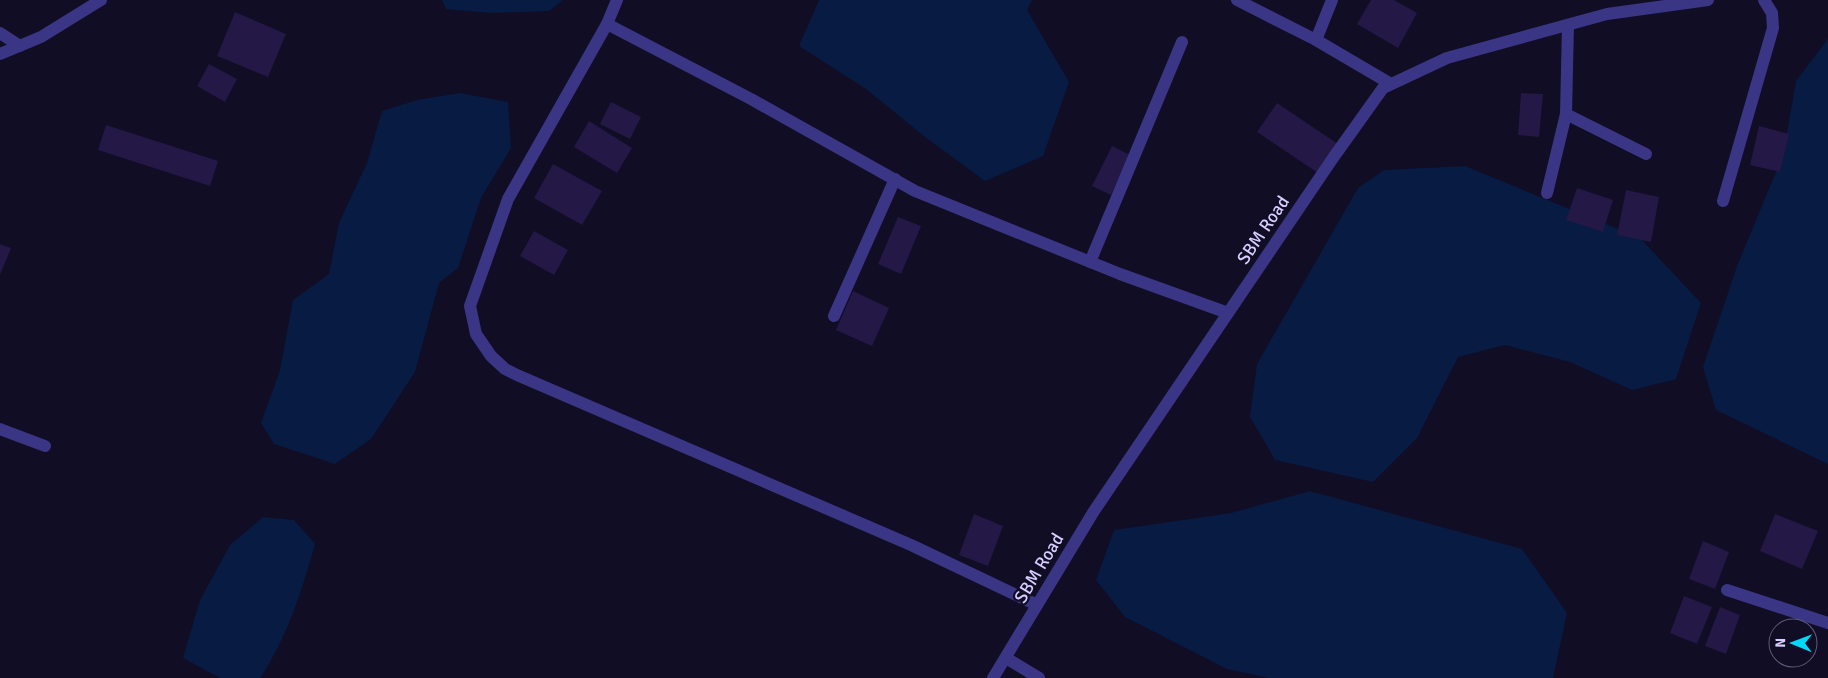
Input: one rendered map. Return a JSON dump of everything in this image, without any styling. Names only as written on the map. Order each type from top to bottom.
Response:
[{"type":"street","points":[[0,54],[41,37],[101,0]]},
{"type":"street","points":[[617,0],[607,24],[508,198],[470,306],[476,334],[490,356],[517,375],[911,545],[1037,605]]},
{"type":"street","points":[[1237,0],[1316,40],[1391,84]]},
{"type":"street","points":[[1316,40],[1332,0]]},
{"type":"street","name":"SBM Road","points":[[994,678],[1094,511],[1383,88],[1447,58],[1607,14],[1708,0]]},
{"type":"street","points":[[1723,201],[1773,28],[1772,13],[1764,0]]},
{"type":"street","points":[[607,24],[751,99],[915,191],[1090,262],[1228,313]]},
{"type":"street","points":[[1547,193],[1566,114],[1568,25]]},
{"type":"street","points":[[0,32],[20,46]]},
{"type":"street","points":[[1090,262],[1182,42]]},
{"type":"street","points":[[1566,114],[1646,154]]},
{"type":"street","points":[[834,316],[895,179]]},
{"type":"street","points":[[0,429],[45,446]]},
{"type":"street","points":[[1727,590],[1828,623]]},
{"type":"street","points":[[1006,658],[1039,678]]},
{"type":"water","points":[[442,0],[563,0],[549,11],[490,13],[446,9]]},
{"type":"water","points":[[819,0],[1032,0],[1027,10],[1069,82],[1043,156],[985,181],[925,137],[866,89],[799,46]]},
{"type":"water","points":[[1828,39],[1828,464],[1716,410],[1703,367],[1737,266],[1783,155],[1796,81]]},
{"type":"water","points":[[460,93],[508,102],[511,148],[481,198],[458,268],[439,283],[415,372],[371,439],[335,464],[274,444],[261,423],[280,370],[293,300],[329,274],[339,223],[367,163],[382,111],[417,100]]},
{"type":"water","points":[[1465,166],[1640,238],[1701,303],[1676,379],[1632,390],[1570,362],[1505,345],[1458,357],[1417,438],[1373,482],[1275,460],[1250,417],[1257,364],[1358,188],[1384,170]]},
{"type":"water","points":[[1310,491],[1522,549],[1567,613],[1553,678],[1269,678],[1227,669],[1125,617],[1096,580],[1114,530],[1231,513]]},
{"type":"water","points":[[263,517],[294,520],[315,544],[286,630],[270,663],[260,678],[220,678],[183,658],[200,600],[230,545]]},
{"type":"building","points":[[1371,0],[1394,0],[1417,13],[1398,48],[1357,24]]},
{"type":"building","points":[[235,12],[286,34],[268,77],[217,56]]},
{"type":"building","points":[[209,64],[237,79],[225,102],[197,86]]},
{"type":"building","points":[[1521,93],[1543,94],[1539,137],[1518,135]]},
{"type":"building","points":[[611,102],[641,117],[630,139],[600,124]]},
{"type":"building","points":[[1277,103],[1338,144],[1318,173],[1257,132]]},
{"type":"building","points":[[589,121],[632,148],[617,173],[574,147]]},
{"type":"building","points":[[106,125],[218,161],[210,186],[98,150]]},
{"type":"building","points":[[1759,126],[1789,134],[1780,172],[1750,165]]},
{"type":"building","points":[[1112,146],[1130,155],[1111,195],[1092,186]]},
{"type":"building","points":[[553,164],[602,191],[582,225],[534,198]]},
{"type":"building","points":[[1577,188],[1613,200],[1603,232],[1566,220]]},
{"type":"building","points":[[1626,190],[1659,197],[1651,242],[1617,235]]},
{"type":"building","points":[[898,217],[921,226],[901,274],[878,264]]},
{"type":"building","points":[[534,231],[568,250],[554,275],[520,256]]},
{"type":"building","points":[[0,244],[11,248],[0,275]]},
{"type":"building","points":[[853,291],[889,308],[872,346],[836,330]]},
{"type":"building","points":[[974,514],[1003,526],[988,566],[959,555]]},
{"type":"building","points":[[1775,514],[1818,531],[1802,569],[1760,551]]},
{"type":"building","points":[[1703,541],[1729,552],[1715,589],[1689,579]]},
{"type":"building","points":[[1684,596],[1712,607],[1697,644],[1670,633]]},
{"type":"building","points":[[1720,607],[1740,615],[1726,654],[1705,646]]}]
